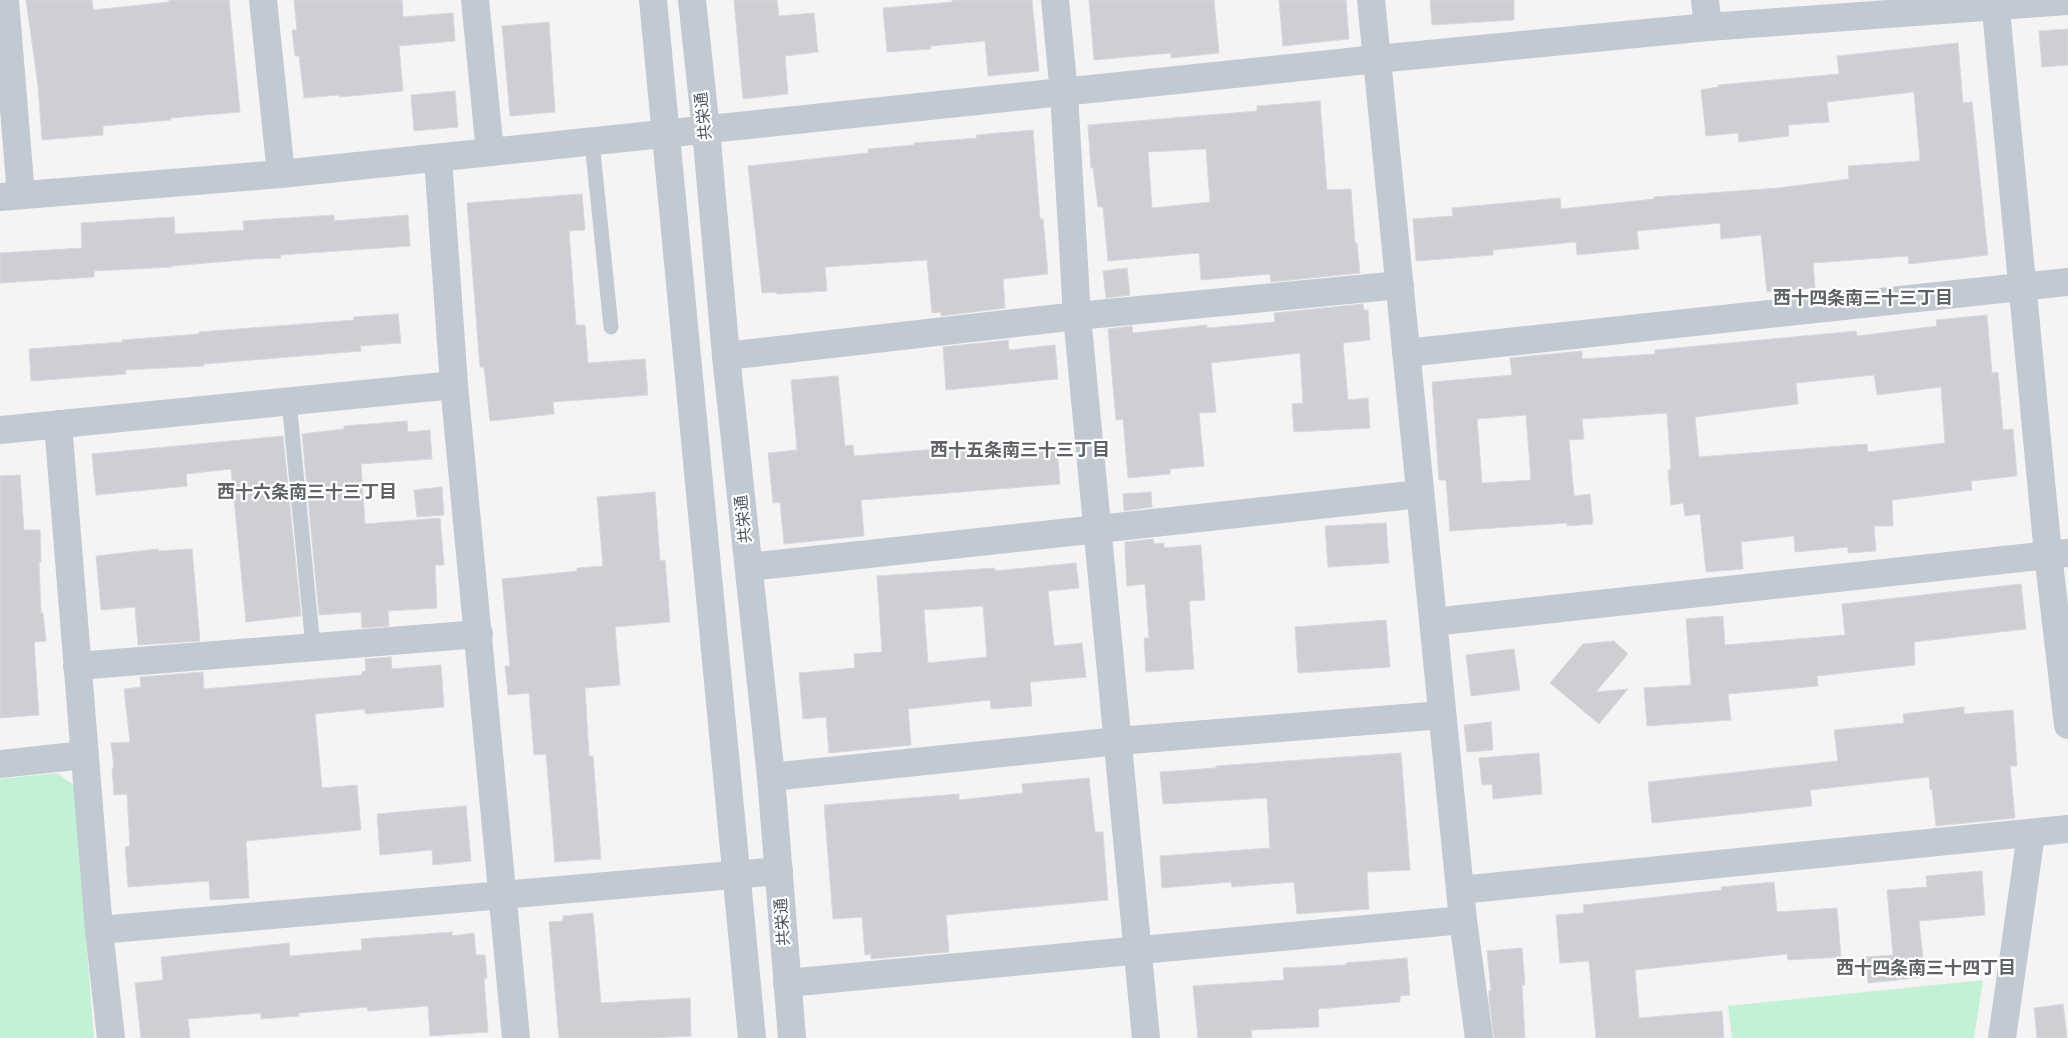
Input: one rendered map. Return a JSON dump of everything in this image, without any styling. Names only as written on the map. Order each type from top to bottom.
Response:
[{"type":"street","points":[[5,0],[10,196],[281,174],[1377,59],[1708,27],[1995,4],[2068,1]]},
{"type":"street","points":[[263,0],[281,174]]},
{"type":"street","points":[[475,0],[490,152]]},
{"type":"street","points":[[653,0],[752,1038]]},
{"type":"street","name":"共栄通","points":[[692,0],[706,130],[726,356],[772,777],[792,1038]]},
{"type":"street","points":[[1055,0],[1064,93],[1077,316],[1146,1038]]},
{"type":"street","points":[[1371,0],[1462,920],[1479,1038]]},
{"type":"street","points":[[1705,0],[1708,27]]},
{"type":"street","points":[[1995,4],[2022,286],[2058,554],[2068,725]]},
{"type":"street","points":[[438,158],[454,385],[516,1038]]},
{"type":"street","points":[[1406,353],[2068,282]]},
{"type":"street","points":[[726,356],[1077,316],[1400,285]]},
{"type":"street","points":[[0,430],[454,385]]},
{"type":"street","points":[[58,424],[99,930],[111,1038]]},
{"type":"street","points":[[749,567],[1420,494]]},
{"type":"street","points":[[1433,622],[2058,554]]},
{"type":"street","points":[[77,666],[479,634]]},
{"type":"street","points":[[772,777],[1118,741],[1442,715]]},
{"type":"street","points":[[0,764],[84,754]]},
{"type":"street","points":[[1460,890],[2068,829]]},
{"type":"street","points":[[2002,1038],[2032,834]]},
{"type":"street","points":[[99,930],[779,871]]},
{"type":"street","points":[[788,983],[1462,920]]},
{"type":"lane","points":[[592,142],[611,327]]},
{"type":"lane","points":[[289,401],[313,647]]},
{"type":"green space","points":[[57,773],[74,785],[94,1038],[0,1038],[0,779]]},
{"type":"green space","points":[[1983,980],[1974,1038],[1732,1038],[1728,1006]]},
{"type":"building","points":[[26,0],[92,0],[93,10],[169,2],[169,0],[229,0],[240,112],[103,126],[103,135],[42,140],[38,85]]},
{"type":"building","points":[[294,0],[402,0],[403,17],[453,13],[455,41],[399,46],[403,91],[340,97],[339,95],[304,98],[299,56],[295,56],[292,30],[297,30]]},
{"type":"building","points":[[734,0],[777,0],[779,16],[814,13],[818,52],[785,56],[788,94],[743,99]]},
{"type":"building","points":[[952,0],[1032,0],[1039,71],[988,76],[985,41],[931,46],[931,49],[887,52],[883,8],[952,2]]},
{"type":"building","points":[[1089,0],[1214,0],[1219,53],[1171,58],[1171,53],[1094,60]]},
{"type":"building","points":[[1279,0],[1346,0],[1349,39],[1283,46]]},
{"type":"building","points":[[1430,0],[1514,0],[1514,20],[1432,25]]},
{"type":"building","points":[[549,22],[555,112],[510,116],[502,26]]},
{"type":"building","points":[[2068,29],[2068,65],[2042,67],[2039,31]]},
{"type":"building","points":[[1958,43],[1963,103],[1972,102],[1988,255],[1909,264],[1908,256],[1813,263],[1815,288],[1767,292],[1761,235],[1721,239],[1720,223],[1637,231],[1639,249],[1577,255],[1576,242],[1493,250],[1493,255],[1416,261],[1413,219],[1453,216],[1452,208],[1560,198],[1561,209],[1654,199],[1654,197],[1778,188],[1849,179],[1848,166],[1920,161],[1914,92],[1827,102],[1829,122],[1788,125],[1789,136],[1739,142],[1738,133],[1706,136],[1701,90],[1718,87],[1718,85],[1839,74],[1837,56]]},
{"type":"building","points":[[455,91],[458,127],[414,131],[411,95]]},
{"type":"building","points":[[1320,101],[1327,190],[1351,189],[1355,243],[1357,243],[1360,273],[1271,282],[1270,274],[1201,280],[1199,253],[1108,261],[1103,207],[1098,207],[1093,168],[1091,168],[1088,125],[1257,111],[1257,106]],"holes":[[[1206,149],[1210,202],[1152,208],[1148,152]]]},
{"type":"building","points":[[1033,130],[1040,219],[1043,219],[1048,274],[1003,279],[1005,308],[941,316],[941,312],[932,313],[927,260],[825,267],[827,291],[762,293],[748,166],[868,153],[868,149],[977,138],[976,135]]},
{"type":"building","points":[[582,194],[585,230],[569,231],[576,325],[585,325],[588,363],[645,359],[648,395],[553,402],[554,414],[490,421],[484,367],[480,367],[467,203]]},
{"type":"building","points":[[334,215],[334,221],[408,215],[410,246],[280,255],[281,258],[172,267],[94,271],[94,277],[0,283],[0,253],[82,248],[81,223],[174,217],[175,234],[244,230],[243,221]]},
{"type":"building","points":[[1127,268],[1130,295],[1106,298],[1103,271]]},
{"type":"building","points":[[1363,304],[1364,310],[1368,310],[1370,340],[1343,343],[1348,400],[1368,398],[1370,428],[1294,432],[1292,404],[1303,403],[1300,353],[1211,363],[1216,412],[1199,413],[1204,466],[1170,469],[1170,474],[1128,478],[1123,419],[1116,420],[1108,329],[1132,326],[1133,333],[1207,325],[1207,328],[1275,322],[1274,313]]},
{"type":"building","points":[[398,314],[401,343],[360,346],[361,351],[204,364],[204,366],[125,370],[126,374],[31,381],[29,349],[122,342],[122,340],[199,334],[199,332],[354,320],[354,317]]},
{"type":"building","points":[[1987,315],[1992,373],[1998,372],[2003,430],[2013,429],[2017,476],[1971,481],[1972,490],[1892,500],[1893,526],[1874,526],[1876,551],[1848,553],[1848,547],[1795,552],[1794,536],[1741,542],[1743,569],[1706,572],[1700,514],[1685,516],[1683,503],[1671,505],[1668,470],[1671,469],[1667,413],[1582,419],[1584,439],[1569,440],[1574,496],[1590,494],[1593,524],[1567,526],[1567,523],[1450,531],[1446,480],[1439,480],[1432,382],[1512,375],[1510,358],[1582,351],[1582,359],[1655,354],[1655,350],[1856,331],[1857,336],[1937,326],[1936,320]],"holes":[[[1874,375],[1877,395],[1941,387],[1945,443],[1868,452],[1867,444],[1699,457],[1695,417],[1798,404],[1796,383]],[[1526,415],[1531,480],[1482,483],[1477,419]]]},
{"type":"building","points":[[1008,340],[1009,350],[1055,345],[1058,379],[946,390],[943,347]]},
{"type":"building","points":[[838,376],[845,446],[853,445],[854,456],[1007,443],[1008,451],[1057,447],[1060,484],[861,500],[864,536],[784,544],[780,502],[773,503],[768,453],[797,450],[791,380]]},
{"type":"building","points":[[407,421],[408,432],[430,430],[432,459],[361,464],[365,524],[440,518],[444,565],[435,565],[437,608],[388,611],[389,626],[362,628],[361,612],[319,615],[302,434],[344,429],[344,426]]},
{"type":"building","points":[[283,436],[301,616],[246,622],[231,469],[186,474],[187,486],[96,495],[92,454]]},
{"type":"building","points":[[20,475],[24,530],[40,530],[41,613],[43,613],[46,641],[34,642],[39,715],[0,718],[0,476]]},
{"type":"building","points":[[442,487],[444,515],[417,517],[414,490]]},
{"type":"building","points":[[655,492],[660,561],[665,560],[670,622],[615,627],[620,685],[585,688],[589,756],[593,756],[601,859],[555,862],[546,754],[534,755],[529,693],[508,695],[505,666],[510,666],[502,579],[577,571],[577,568],[603,566],[597,497]]},
{"type":"building","points":[[1151,492],[1152,507],[1124,511],[1123,494]]},
{"type":"building","points":[[1386,523],[1389,563],[1328,567],[1325,526]]},
{"type":"building","points":[[1153,539],[1154,544],[1164,543],[1164,548],[1201,545],[1205,600],[1189,601],[1194,669],[1146,672],[1144,638],[1149,638],[1145,584],[1127,586],[1125,542]]},
{"type":"building","points":[[158,549],[159,551],[192,549],[200,641],[138,645],[135,607],[101,610],[96,556]]},
{"type":"building","points":[[1076,563],[1079,588],[1048,591],[1054,646],[1082,643],[1086,677],[1030,682],[1032,706],[991,709],[990,700],[908,709],[911,745],[829,753],[826,717],[803,719],[799,673],[855,668],[854,654],[882,652],[877,576],[995,568],[995,571]],"holes":[[[983,606],[987,657],[928,663],[924,610]]]},
{"type":"building","points":[[2021,584],[2026,629],[1914,642],[1915,665],[1817,676],[1818,686],[1728,694],[1731,720],[1647,726],[1644,688],[1691,685],[1686,619],[1723,616],[1725,645],[1845,635],[1842,604]]},
{"type":"building","points":[[1386,620],[1390,667],[1298,673],[1295,627]]},
{"type":"building","points":[[1614,641],[1628,654],[1596,692],[1628,689],[1599,724],[1550,683],[1583,644]]},
{"type":"building","points":[[1514,649],[1520,690],[1471,696],[1466,655]]},
{"type":"building","points":[[391,657],[392,669],[441,665],[444,707],[365,714],[365,709],[315,714],[322,788],[357,785],[361,830],[246,841],[249,898],[210,900],[209,881],[128,887],[125,847],[130,846],[127,794],[114,795],[112,768],[114,768],[111,743],[130,742],[124,689],[141,687],[140,677],[203,672],[204,689],[362,675],[362,672],[366,671],[365,659]]},
{"type":"building","points":[[1964,707],[1964,714],[2013,710],[2017,766],[2010,766],[2015,818],[1936,826],[1929,777],[1810,790],[1812,806],[1652,823],[1648,782],[1838,761],[1834,730],[1904,723],[1903,714]]},
{"type":"building","points":[[1491,722],[1493,750],[1467,752],[1464,725]]},
{"type":"building","points":[[1401,753],[1410,870],[1367,872],[1369,909],[1297,914],[1294,882],[1232,887],[1231,882],[1162,888],[1160,856],[1270,848],[1267,798],[1163,804],[1160,772],[1216,768],[1216,766]]},
{"type":"building","points":[[1539,753],[1542,794],[1493,799],[1492,784],[1482,785],[1479,758]]},
{"type":"building","points":[[1089,778],[1095,832],[1103,832],[1108,900],[946,915],[949,952],[871,959],[871,954],[865,955],[862,917],[833,919],[824,805],[959,794],[959,800],[1023,793],[1022,784]]},
{"type":"building","points":[[466,806],[471,861],[433,865],[432,850],[380,855],[377,814]]},
{"type":"building","points":[[1982,871],[1985,915],[1919,921],[1925,977],[1868,983],[1866,957],[1893,955],[1887,890],[1927,887],[1926,876]]},
{"type":"building","points":[[1774,882],[1777,912],[1837,908],[1841,957],[1788,960],[1787,954],[1635,970],[1639,1018],[1722,1011],[1724,1038],[1596,1038],[1589,961],[1560,963],[1556,915],[1584,913],[1583,905],[1722,890],[1721,887]]},
{"type":"building","points":[[593,913],[601,1003],[690,998],[691,1036],[559,1038],[549,922],[563,921],[563,916]]},
{"type":"building","points":[[452,932],[452,936],[474,933],[476,955],[485,955],[487,978],[484,979],[488,1032],[430,1036],[428,1006],[368,1011],[367,1007],[299,1013],[299,1016],[261,1019],[261,1013],[188,1019],[190,1038],[141,1038],[135,983],[163,980],[161,957],[289,943],[290,956],[362,950],[361,939]]},
{"type":"building","points":[[1522,948],[1525,985],[1522,985],[1525,1038],[1494,1038],[1489,999],[1489,991],[1491,991],[1487,951]]},
{"type":"building","points":[[1407,958],[1410,995],[1400,996],[1400,1002],[1318,1009],[1319,1027],[1251,1030],[1252,1038],[1198,1038],[1193,986],[1284,980],[1283,968],[1346,965],[1346,963]]},
{"type":"building","points":[[2063,1004],[2067,1038],[2037,1038],[2034,1008]]},
{"type":"district","name":"西十四条南三十三丁目","points":[[1863,299]]},
{"type":"district","name":"西十五条南三十三丁目","points":[[1020,451]]},
{"type":"district","name":"西十六条南三十三丁目","points":[[307,493]]},
{"type":"district","name":"西十四条南三十四丁目","points":[[1926,969]]}]
